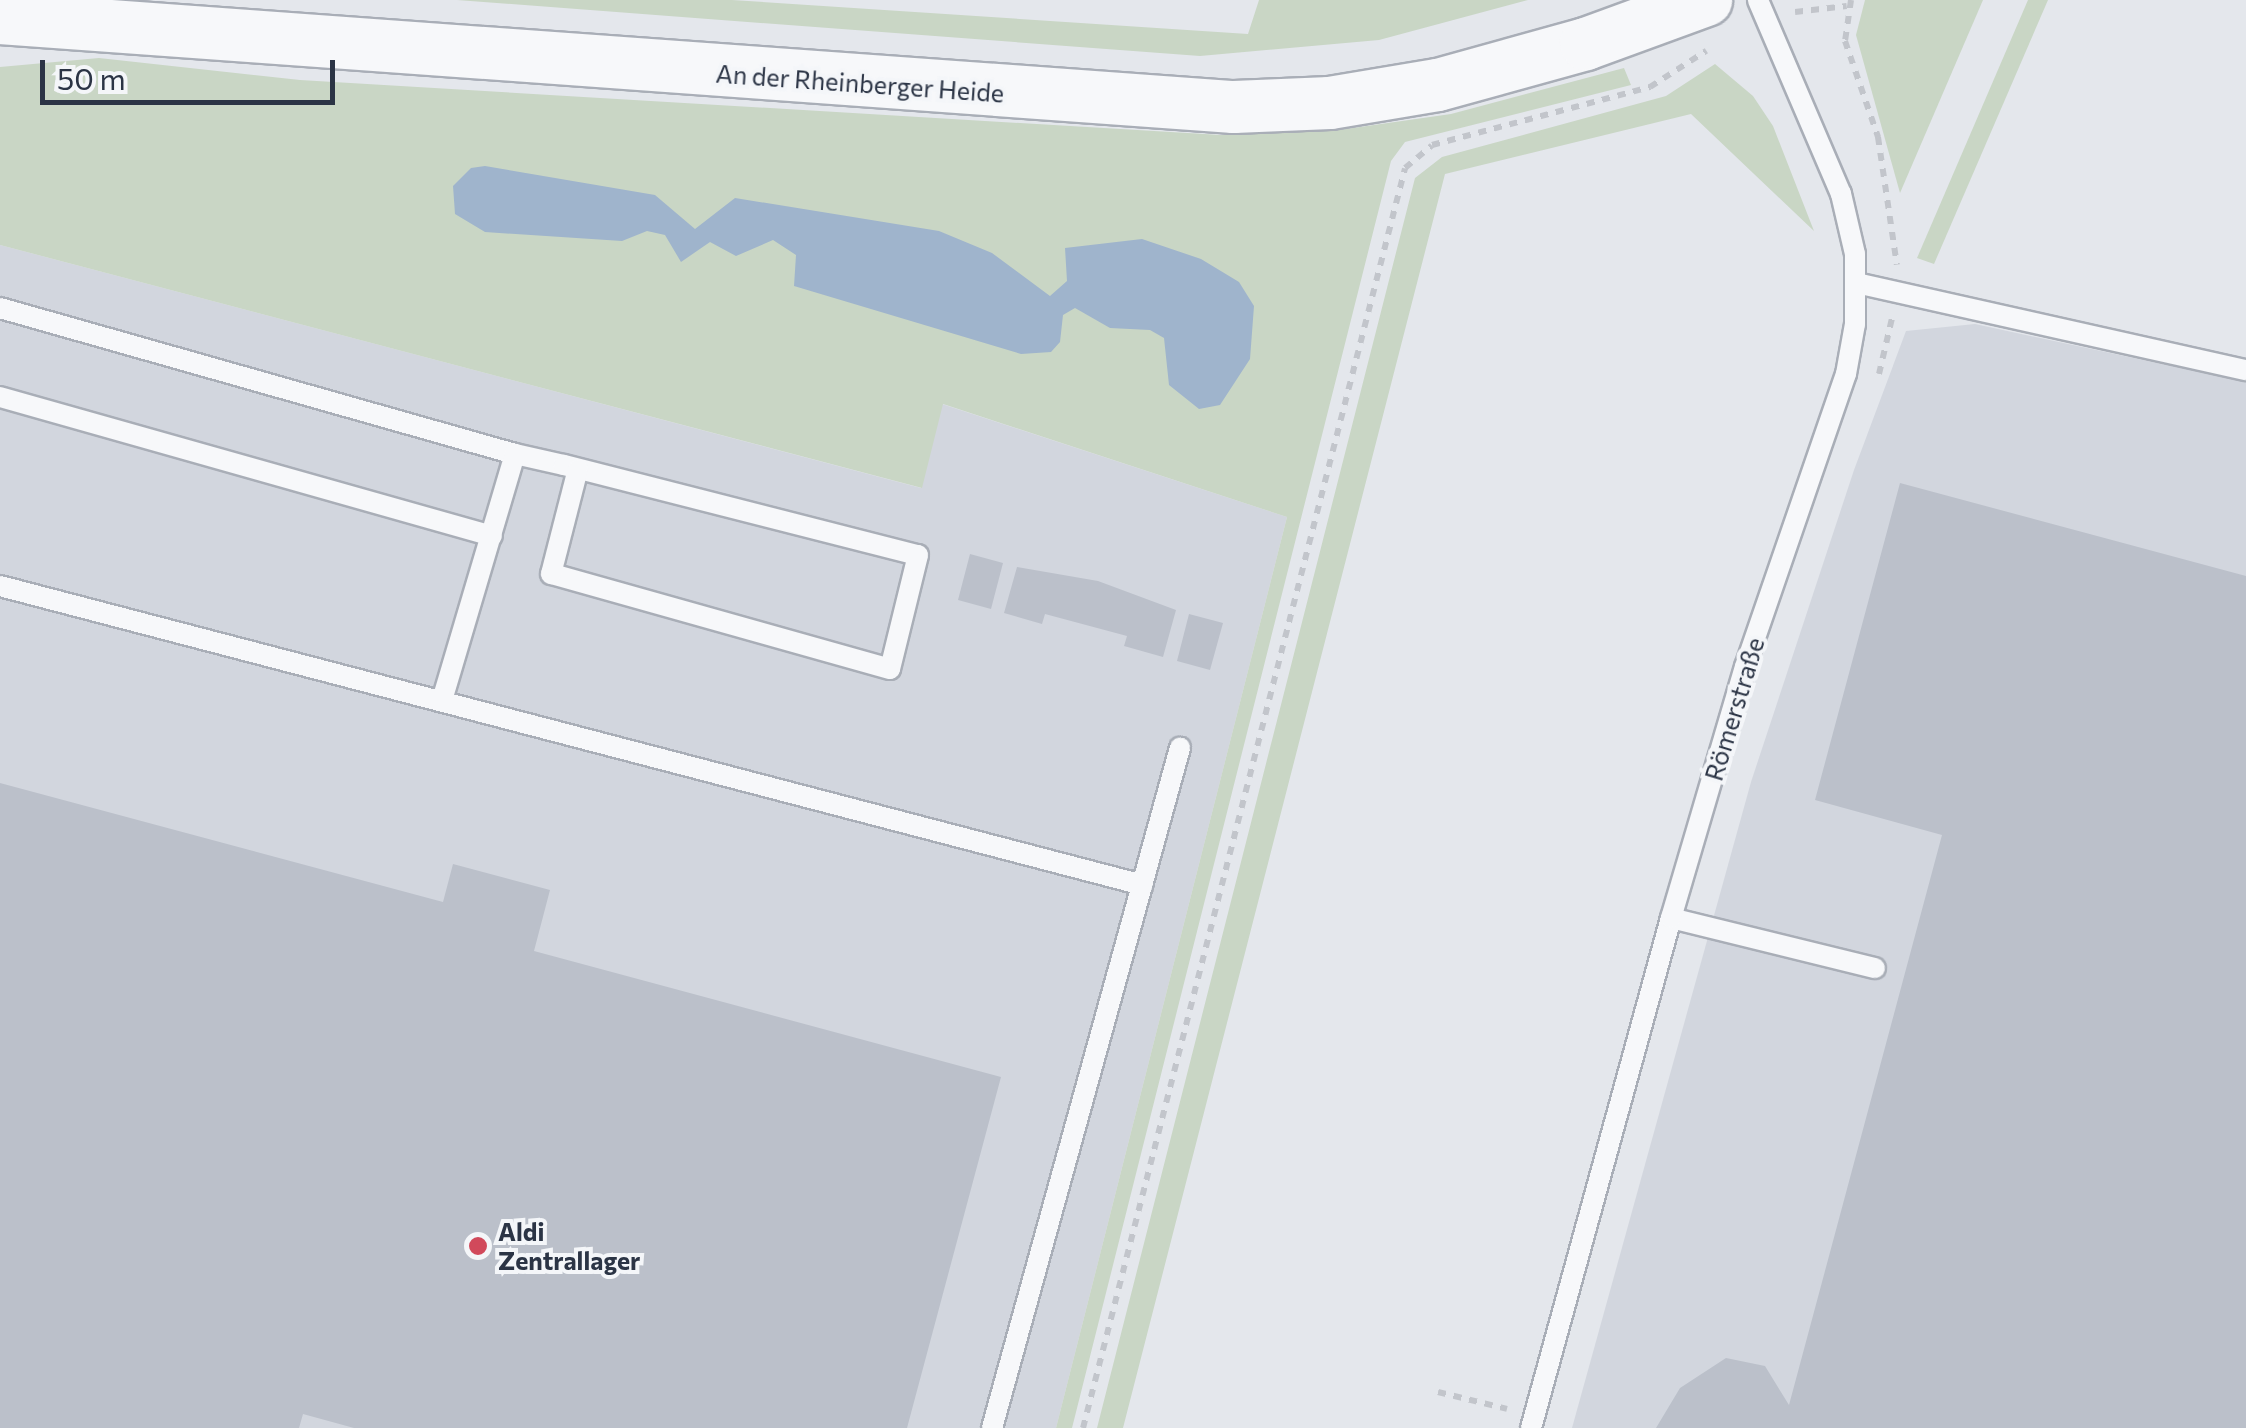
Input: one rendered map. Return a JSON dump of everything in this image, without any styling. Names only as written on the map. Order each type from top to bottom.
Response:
[{"type":"street","name":"An der Rheinberger Heide","points":[[0,18],[1234,106],[1330,104],[1438,85],[1586,44],[1706,0]]},
{"type":"lane","name":"Römerstraße","points":[[1531,1428],[1671,918],[1745,667],[1846,374],[1856,282],[1840,194],[1770,20],[1758,0]]},
{"type":"lane","points":[[1856,282],[2246,370]]},
{"type":"lane","points":[[0,308],[515,454],[578,469],[918,555],[890,668],[551,574],[578,469]]},
{"type":"lane","points":[[0,397],[492,536]]},
{"type":"lane","points":[[442,701],[515,454]]},
{"type":"lane","points":[[0,586],[1143,884]]},
{"type":"lane","points":[[992,1428],[1180,748]]},
{"type":"lane","points":[[1671,918],[1875,968]]},
{"type":"path","points":[[1083,1428],[1404,168],[1432,146],[1650,87],[1770,20],[1832,4],[1847,6]]},
{"type":"shaded area","points":[[0,245],[921,488],[942,404],[1287,517],[1056,1428],[0,1428]]},
{"type":"shaded area","points":[[1975,324],[2246,382],[2246,1428],[1572,1428],[1751,782],[1854,470],[1906,331]]},
{"type":"green space","points":[[457,0],[732,0],[1248,34],[1259,0],[1528,0],[1379,40],[1200,56]]},
{"type":"green space","points":[[1865,0],[1983,0],[1900,193],[1856,35]]},
{"type":"green space","points":[[2028,0],[2048,0],[1934,264],[1917,258]]},
{"type":"green space","points":[[99,58],[300,80],[1221,135],[1339,130],[1451,114],[1624,68],[1631,85],[1405,142],[1391,161],[1072,1428],[1056,1428],[1287,517],[943,404],[922,488],[0,245],[0,67]]},
{"type":"green space","points":[[1715,64],[1753,96],[1773,126],[1814,231],[1691,114],[1445,174],[1123,1428],[1097,1428],[1415,178],[1442,157],[1666,96]]},
{"type":"water","points":[[485,166],[655,195],[695,229],[735,198],[939,231],[992,253],[1050,296],[1067,281],[1065,248],[1142,239],[1201,259],[1239,282],[1254,306],[1250,359],[1220,405],[1199,409],[1169,385],[1164,338],[1150,330],[1110,328],[1075,308],[1063,315],[1060,342],[1051,352],[1021,354],[794,286],[796,255],[773,240],[736,256],[710,242],[681,262],[665,235],[647,231],[622,241],[485,232],[455,214],[453,186],[471,168]]},
{"type":"building","points":[[1900,483],[2246,576],[2246,1428],[1656,1428],[1680,1388],[1726,1358],[1765,1366],[1789,1405],[1942,835],[1815,800]]},
{"type":"building","points":[[970,554],[1003,563],[991,609],[958,600]]},
{"type":"building","points":[[1017,567],[1098,581],[1176,610],[1163,657],[1124,646],[1127,636],[1045,614],[1042,624],[1004,613]]},
{"type":"building","points":[[1189,614],[1223,623],[1210,670],[1177,661]]},
{"type":"building","name":"Aldi Zentrallager","points":[[0,783],[443,902],[453,864],[550,890],[534,951],[1001,1077],[907,1428],[354,1428],[303,1414],[299,1428],[0,1428]]},
{"type":"place","name":"Aldi Zentrallager","points":[[478,1246]]}]
